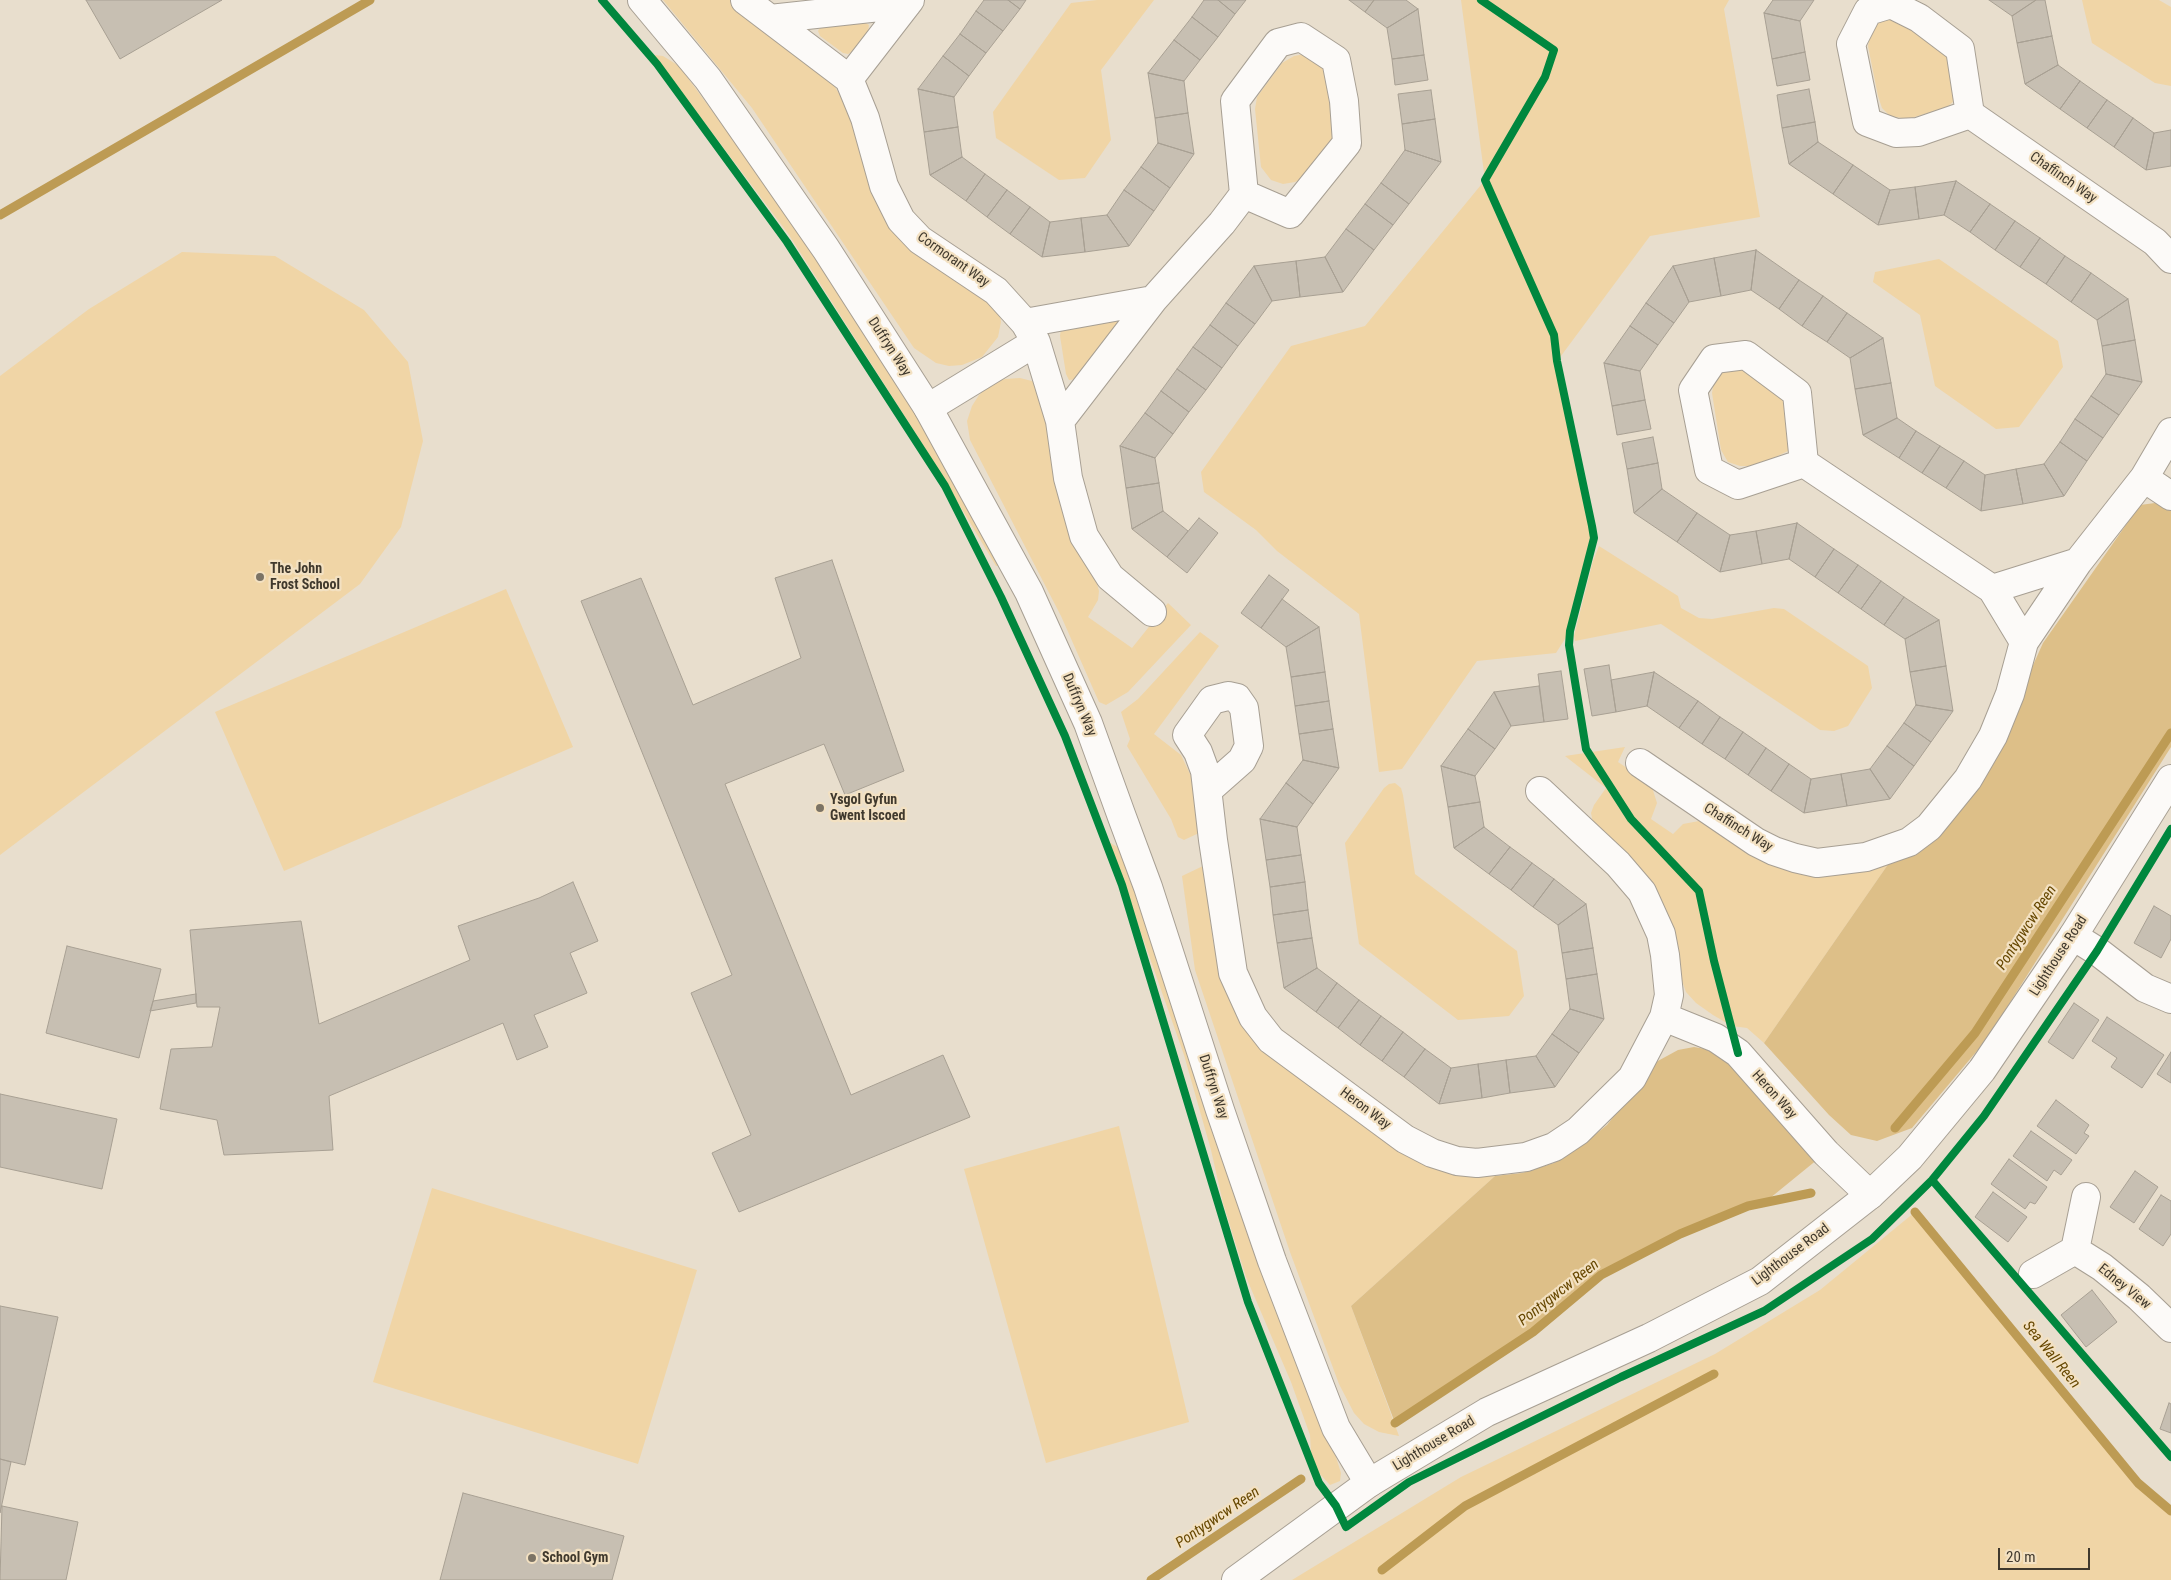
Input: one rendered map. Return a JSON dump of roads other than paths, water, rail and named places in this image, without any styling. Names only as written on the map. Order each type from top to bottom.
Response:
[{"type":"street","name":"Duffryn Way","points":[[642,0],[708,78],[826,249],[928,408],[1028,592],[1088,723],[1148,887],[1220,1110],[1272,1261],[1336,1428],[1368,1483]]},
{"type":"street","points":[[746,0],[849,79],[908,2]]},
{"type":"street","points":[[770,19],[908,2]]},
{"type":"street","points":[[1892,4],[1919,18],[1960,49],[1970,114],[1918,132],[1896,133],[1867,122],[1851,44],[1868,11],[1892,4]]},
{"type":"street","points":[[1060,421],[1153,300],[1222,223],[1244,194],[1235,101],[1278,42],[1301,37],[1336,60],[1344,101],[1347,143],[1290,214],[1244,194]]},
{"type":"street","name":"Cormorant Way","points":[[849,79],[865,118],[884,186],[901,220],[920,240],[996,291],[1030,332],[1060,421],[1068,478],[1084,536],[1110,577],[1152,612]]},
{"type":"street","name":"Chaffinch Way","points":[[1970,114],[2166,247]]},
{"type":"street","points":[[928,408],[1030,332],[1153,300]]},
{"type":"street","points":[[1746,355],[1797,393],[1804,463],[1738,485],[1709,470],[1693,390],[1714,360],[1746,355]]},
{"type":"street","name":"Chaffinch Way","points":[[1640,763],[1756,842],[1774,851],[1817,863],[1866,857],[1909,842],[1930,827],[1968,779],[1992,736],[2010,694],[2024,642],[2078,562],[2144,478],[2171,432]]},
{"type":"street","points":[[1804,463],[1992,589],[2024,642]]},
{"type":"street","points":[[2144,478],[2171,496]]},
{"type":"street","points":[[1992,589],[2078,562]]},
{"type":"street","name":"Lighthouse Road","points":[[1236,1580],[1368,1483],[1487,1412],[1649,1338],[1760,1281],[1870,1195],[1910,1157],[1982,1070],[2073,936],[2171,779]]},
{"type":"street","name":"Heron Way","points":[[1208,790],[1212,840],[1233,973],[1242,998],[1253,1017],[1271,1040],[1405,1139],[1432,1153],[1477,1163],[1526,1157],[1554,1147],[1578,1131],[1632,1078],[1664,1017],[1669,995],[1661,934],[1642,892],[1618,864],[1540,791]]},
{"type":"street","points":[[2073,936],[2145,988],[2171,999]]},
{"type":"street","name":"Heron Way","points":[[1664,1017],[1716,1038],[1738,1053],[1826,1153],[1870,1195]]},
{"type":"street","points":[[2033,1274],[2075,1250],[2086,1197]]},
{"type":"street","name":"Edney View","points":[[2075,1250],[2102,1267],[2139,1296],[2171,1328]]},
{"type":"waterway","points":[[0,215],[370,0]]},
{"type":"waterway","name":"Pontygwcw Reen","points":[[1895,1128],[1975,1033],[2171,733]]},
{"type":"waterway","name":"Pontygwcw Reen","points":[[1395,1423],[1533,1332],[1601,1275],[1680,1234],[1748,1206],[1811,1193]]},
{"type":"waterway","name":"Sea Wall Reen","points":[[1915,1212],[2138,1483],[2171,1511]]},
{"type":"waterway","points":[[1382,1570],[1465,1506],[1714,1374]]},
{"type":"waterway","name":"Pontygwcw Reen","points":[[1151,1580],[1301,1479]]},
{"type":"place","name":"The John Frost School","points":[[260,577]]},
{"type":"place","name":"Ysgol Gyfun Gwent Iscoed","points":[[820,808]]},
{"type":"place","name":"School Gym","points":[[532,1558]]}]
